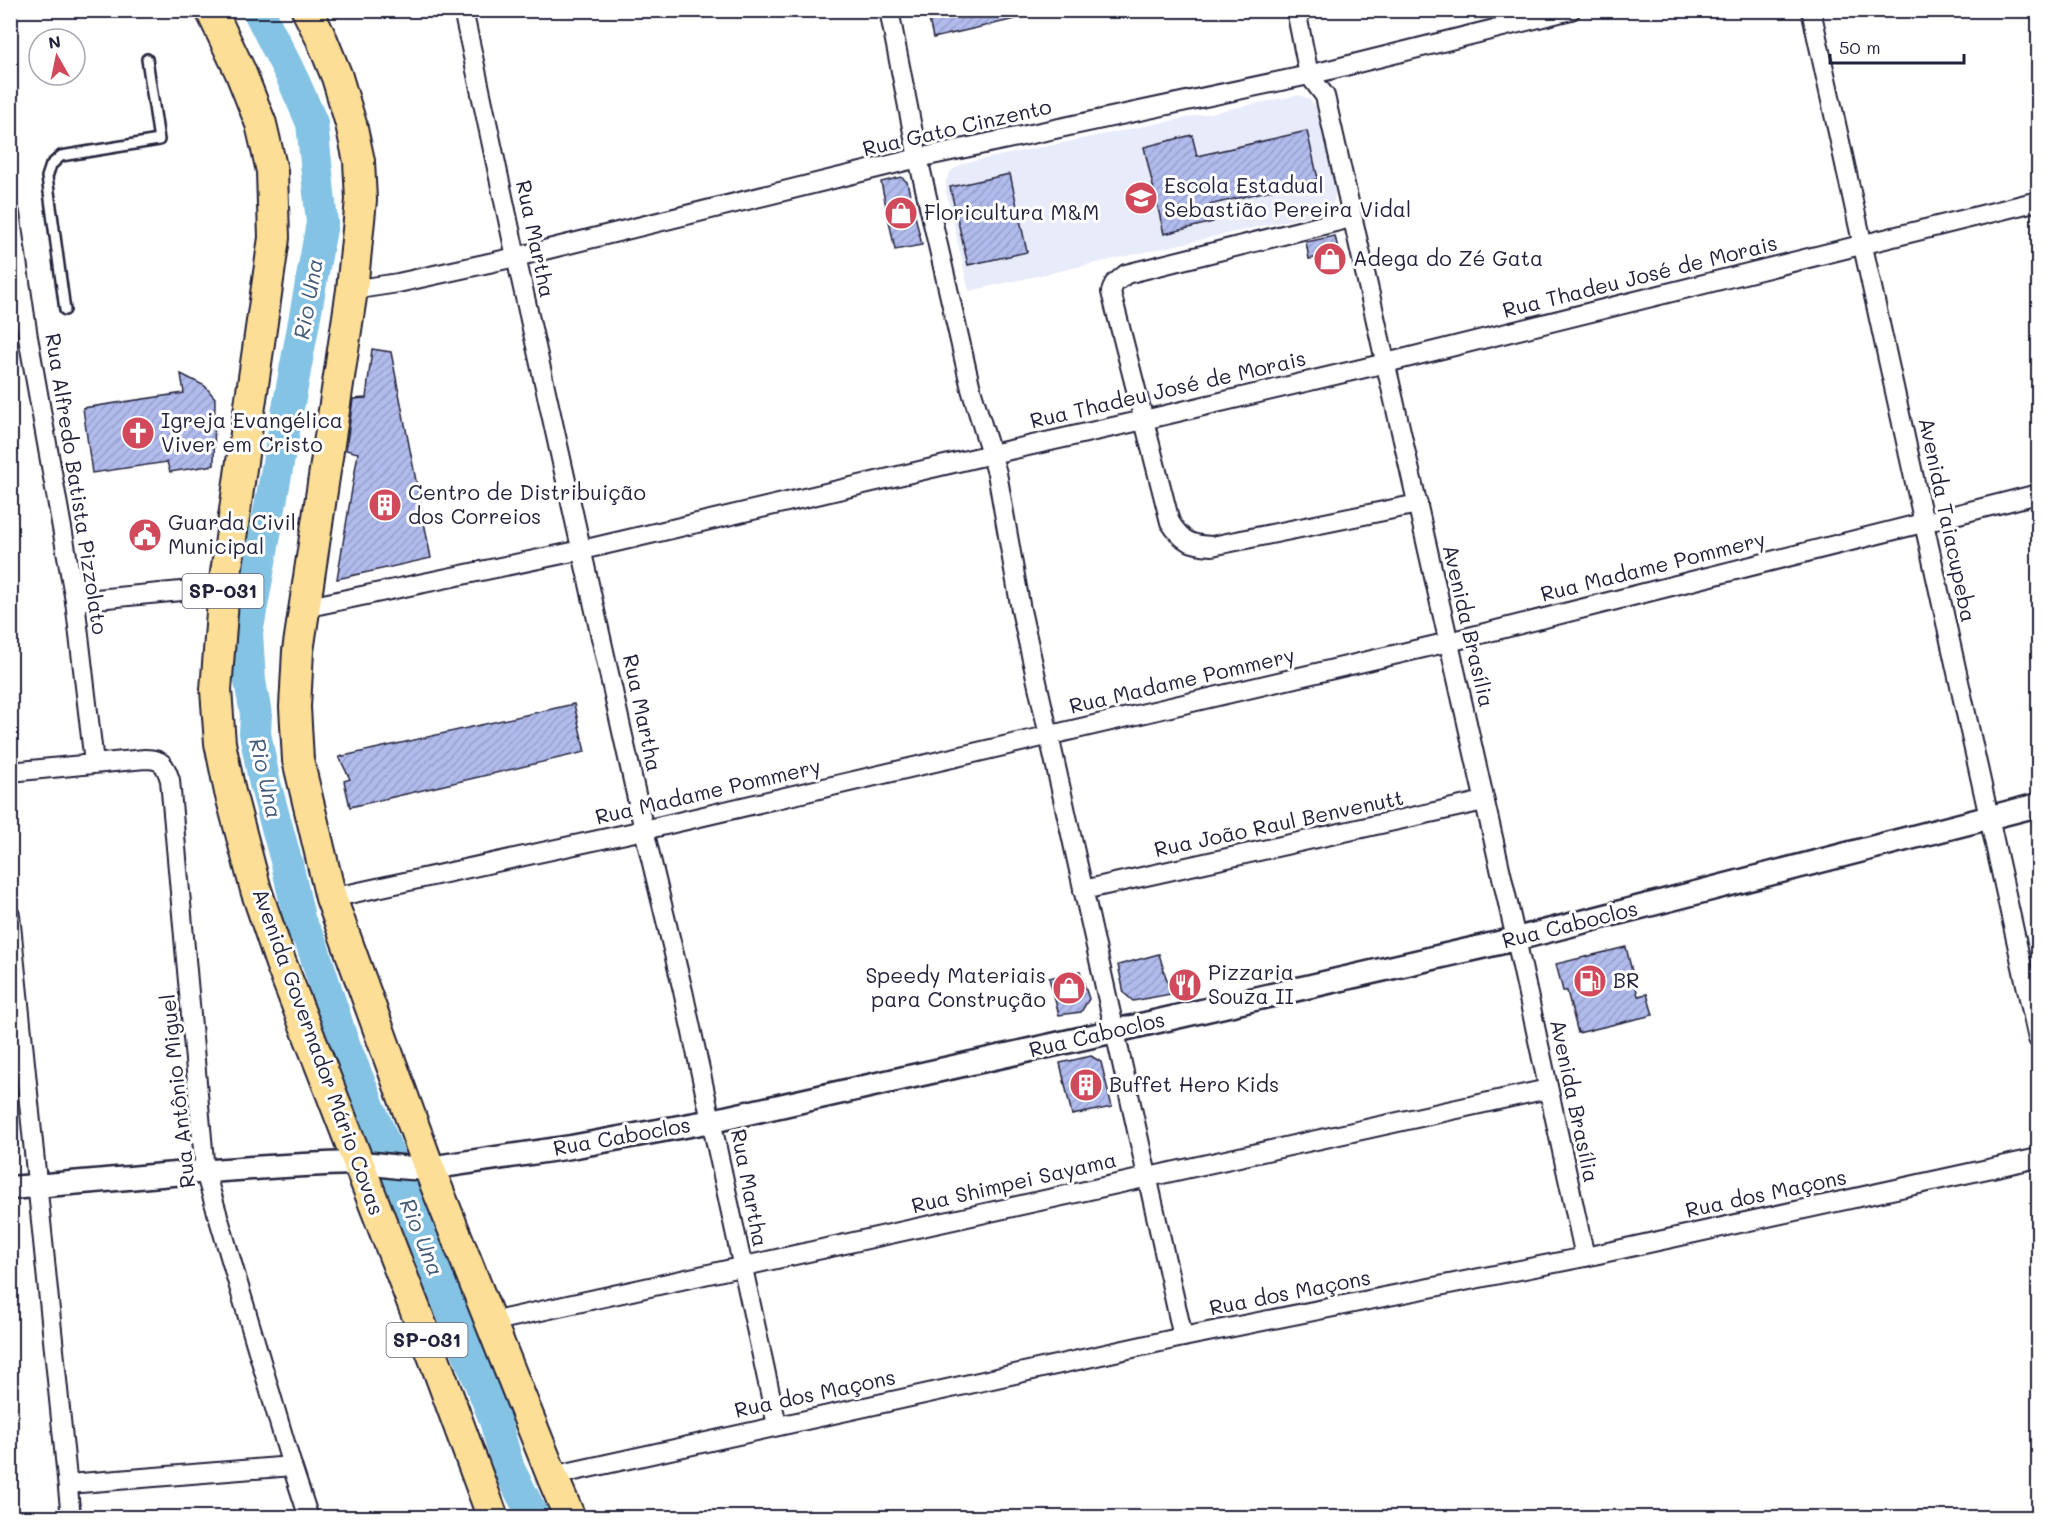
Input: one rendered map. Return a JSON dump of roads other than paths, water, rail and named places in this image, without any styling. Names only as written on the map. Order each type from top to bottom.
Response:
[{"type":"highway","name":"Avenida Governador Mário Covas","points":[[211,10],[240,71],[261,124],[272,171],[274,238],[224,588],[216,690],[220,742],[230,792],[256,890],[280,961],[370,1164],[434,1358],[494,1518]]},
{"type":"highway","name":"SP-031","points":[[307,11],[337,78],[351,124],[359,161],[361,200],[352,290],[298,651],[295,707],[298,760],[331,898],[424,1169],[491,1322],[570,1518]]},
{"type":"street","name":"Rua Martha","points":[[464,10],[516,257],[644,830],[712,1120],[777,1425]]},
{"type":"street","points":[[889,10],[918,158],[971,389],[992,453],[1021,610],[1183,1337]]},
{"type":"street","name":"Avenida Brasília","points":[[1296,10],[1309,75],[1325,96],[1516,939],[1585,1257]]},
{"type":"street","name":"Rua Gato Cinzento","points":[[352,290],[398,284],[516,257],[918,158],[1309,75],[1571,10]]},
{"type":"street","name":"Avenida Taiacupeba","points":[[1811,10],[2038,1038]]},
{"type":"street","name":"Rua Thadeu José de Morais","points":[[304,608],[582,550],[992,453],[1144,420],[1386,363],[2038,201]]},
{"type":"street","name":"Rua Alfredo Batista Pizzolato","points":[[10,213],[19,338],[75,602],[94,763]]},
{"type":"street","points":[[1351,218],[1126,274],[1114,284],[1111,292],[1170,522],[1178,534],[1188,542],[1200,546],[1212,546],[1418,504]]},
{"type":"street","name":"Rua Madame Pommery","points":[[331,898],[644,830],[1449,642],[2038,494]]},
{"type":"street","points":[[75,602],[224,588]]},
{"type":"street","name":"Rua Antônio Miguel","points":[[94,763],[156,759],[163,762],[170,780],[205,1172],[309,1518]]},
{"type":"street","points":[[10,772],[94,763]]},
{"type":"street","name":"Rua João Raul Benvenutt","points":[[1083,890],[1484,801]]},
{"type":"street","name":"Rua Caboclos","points":[[10,1188],[205,1172],[370,1164],[424,1169],[571,1147],[712,1120],[1516,939],[2038,805]]},
{"type":"street","points":[[10,915],[71,1518]]},
{"type":"street","name":"Rua Shimpei Sayama","points":[[491,1322],[1548,1089]]},
{"type":"street","name":"Rua dos Maçons","points":[[552,1476],[1183,1337],[1585,1257],[2038,1158]]},
{"type":"street","points":[[68,1484],[292,1466]]},
{"type":"lane","points":[[65,310],[47,177],[51,165],[61,156],[159,140],[147,58]]},
{"type":"waterway","name":"Rio Una","points":[[258,10],[312,123],[322,223],[247,633],[250,681],[256,714],[255,733],[264,780],[300,922],[312,945],[342,1039],[494,1417],[509,1469],[534,1518]]},
{"type":"place","name":"Escola Estadual Sebastião Pereira Vidal","points":[[1141,198]]},
{"type":"place","name":"Floricultura M&M","points":[[901,213]]},
{"type":"place","name":"Adega do Zé Gata","points":[[1330,259]]},
{"type":"place","name":"Igreja Evangélica Viver em Cristo","points":[[138,433]]},
{"type":"place","name":"Centro de Distribuição dos Correios","points":[[385,505]]},
{"type":"place","name":"Guarda Civil Municipal","points":[[145,535]]},
{"type":"place","name":"BR","points":[[1590,981]]},
{"type":"place","name":"Pizzaria Souza II","points":[[1185,985]]},
{"type":"place","name":"Speedy Materiais para Construção","points":[[1069,988]]},
{"type":"place","name":"Buffet Hero Kids","points":[[1086,1085]]}]
